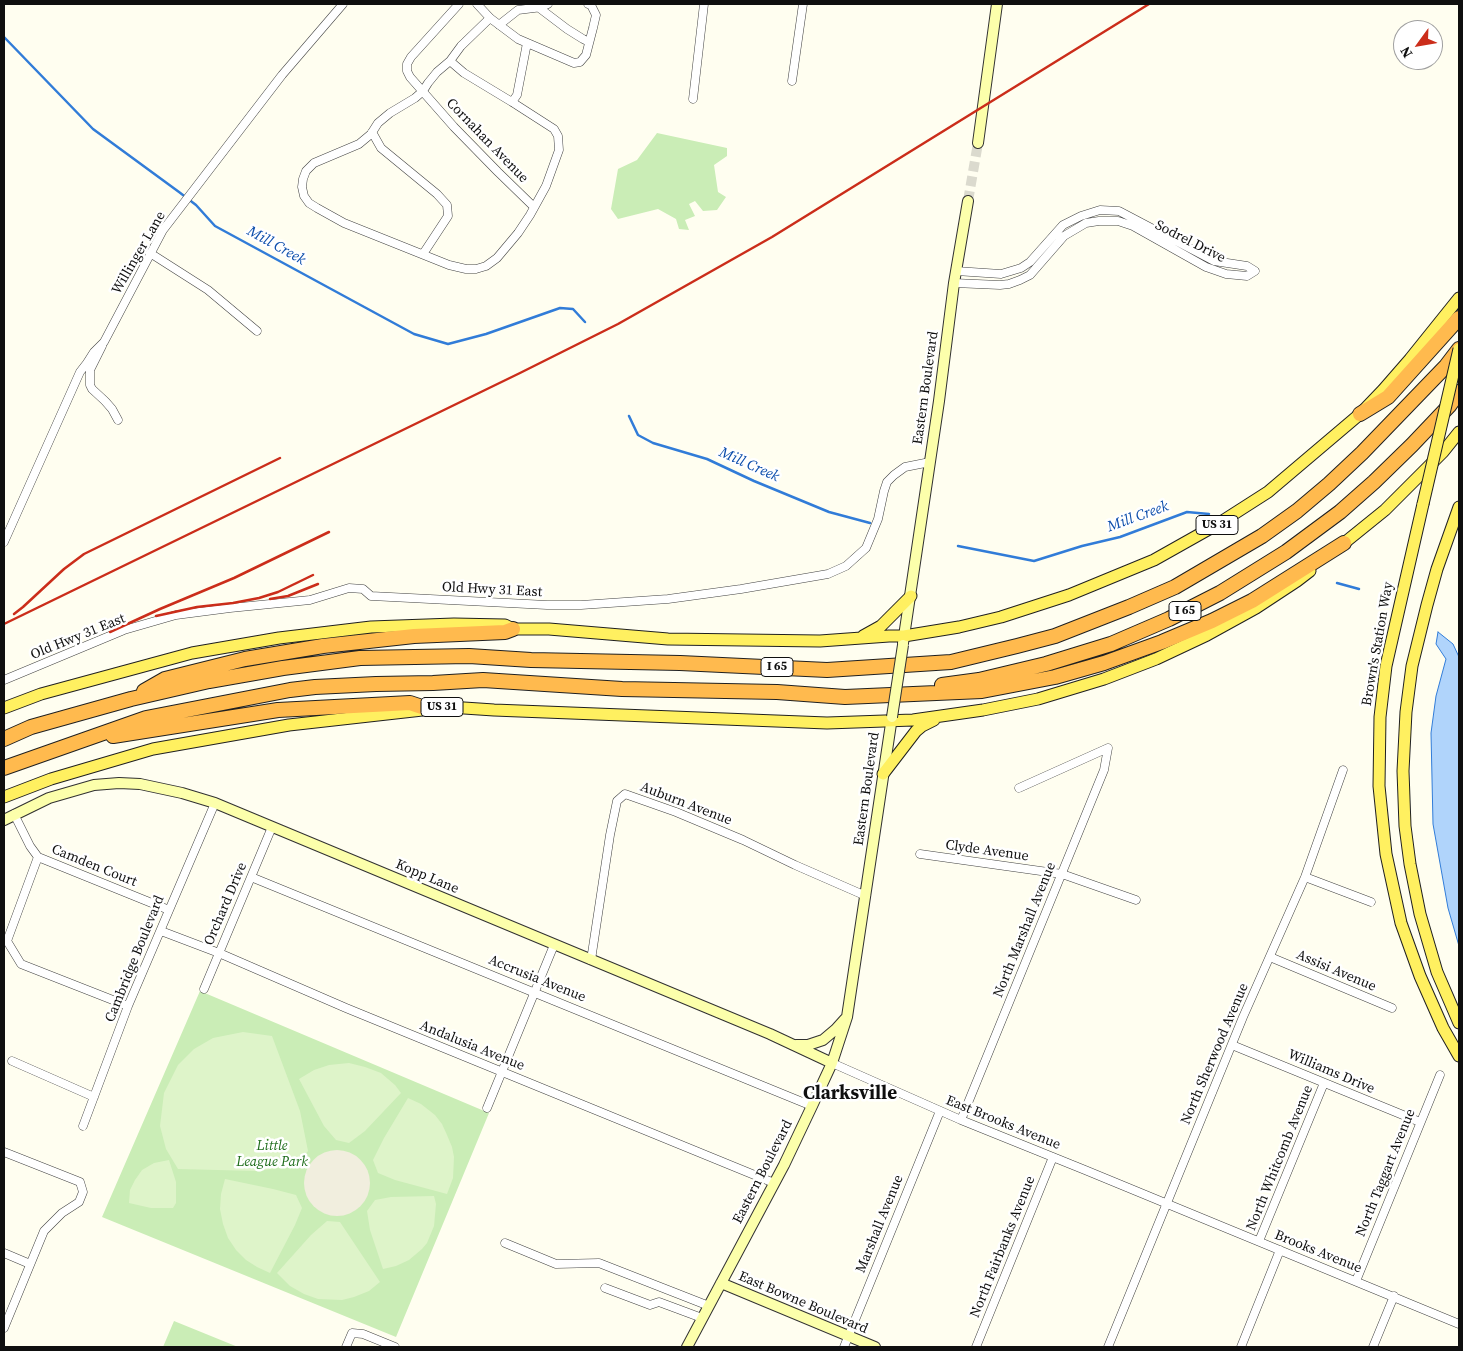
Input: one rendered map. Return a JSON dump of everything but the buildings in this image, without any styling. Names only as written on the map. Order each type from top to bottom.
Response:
[{"type":"highway","points":[[1360,414],[1388,397],[1459,318]]},
{"type":"highway","name":"I 65","points":[[4,739],[31,727],[131,699],[210,681],[274,669],[360,658],[469,656],[531,660],[680,663],[827,670],[950,662],[1017,646],[1064,632],[1176,587],[1262,536],[1297,512],[1362,453],[1439,373],[1459,349]]},
{"type":"highway","name":"I 65","points":[[4,768],[146,718],[290,690],[483,680],[622,689],[777,692],[845,697],[980,680],[1046,664],[1111,644],[1169,619],[1220,593],[1286,552],[1340,512],[1374,482],[1449,406],[1459,392]]},
{"type":"highway","points":[[845,697],[982,691],[1055,677],[1104,663],[1212,621],[1252,601],[1344,543]]},
{"type":"highway","points":[[131,699],[166,679],[245,659],[323,646],[414,636],[505,632],[513,629]]},
{"type":"highway","points":[[78,742],[278,710],[410,703],[428,709]]},
{"type":"main road","points":[[978,143],[997,4]]},
{"type":"main road","name":"Eastern Boulevard","points":[[687,1347],[774,1183],[812,1106],[832,1063],[847,1017],[911,596],[954,283],[968,201]]},
{"type":"main road","name":"US 31","points":[[4,708],[41,694],[192,653],[279,638],[370,628],[454,624],[505,625],[513,629],[549,629],[668,639],[709,638],[787,641],[858,639],[904,641],[1001,617],[1069,595],[1154,560],[1218,524],[1268,492],[1360,414],[1410,359],[1459,298]]},
{"type":"main road","name":"Brown's Station Way","points":[[1459,349],[1386,666],[1380,717],[1379,786],[1386,854],[1401,923],[1420,976],[1443,1028],[1459,1056]]},
{"type":"main road","name":"US 31","points":[[4,797],[51,779],[153,749],[289,725],[449,707],[827,723],[891,719],[912,720],[983,710],[1038,699],[1104,679],[1156,659],[1207,635],[1256,608],[1297,581],[1385,510],[1459,432]]},
{"type":"main road","points":[[1459,506],[1437,569],[1416,649],[1406,712],[1403,771],[1410,864],[1420,914],[1438,972],[1459,1023]]},
{"type":"main road","points":[[858,639],[881,626],[911,596]]},
{"type":"main road","points":[[883,774],[916,732],[922,726],[941,716]]},
{"type":"main road","name":"Kopp Lane","points":[[4,820],[49,798],[94,785],[119,783],[164,788],[215,803],[794,1045],[832,1063]]},
{"type":"main road","points":[[794,1045],[808,1045],[823,1040],[847,1017]]},
{"type":"main road","name":"East Bowne Boulevard","points":[[721,1283],[874,1347]]},
{"type":"street","name":"Willinger Lane","points":[[4,542],[80,372],[94,352],[104,342],[164,230],[282,75],[342,4]]},
{"type":"street","name":"Cornahan Avenue","points":[[459,4],[411,56],[407,64],[407,71],[410,77],[474,147],[534,207]]},
{"type":"street","points":[[477,4],[490,18],[518,39],[574,63],[580,62],[586,55],[596,15],[591,5],[588,4]]},
{"type":"street","points":[[499,25],[516,7],[548,4]]},
{"type":"street","points":[[693,99],[704,4]]},
{"type":"street","points":[[792,81],[803,4]]},
{"type":"street","points":[[532,6],[589,42]]},
{"type":"street","name":"Cornahan Avenue","points":[[450,61],[464,73],[554,129],[558,136],[559,150],[554,169],[518,233],[497,258],[486,266],[476,269],[466,269],[449,264],[344,222],[310,203],[304,196],[302,187],[306,171],[314,163],[344,152],[359,144],[390,113],[416,98],[461,46],[490,18]]},
{"type":"street","points":[[512,102],[517,95],[527,43]]},
{"type":"street","points":[[372,132],[381,148],[437,194],[447,205],[448,216],[423,254]]},
{"type":"street","name":"Sodrel Drive","points":[[954,283],[1000,285],[1020,280],[1030,274],[1064,236],[1086,223],[1099,220],[1118,221],[1133,226],[1206,267],[1226,274],[1248,276],[1255,271],[1247,266],[1214,261],[1119,211],[1100,210],[1081,216],[1063,226],[1030,262],[1021,268],[1001,274],[956,271]]},
{"type":"street","points":[[150,253],[208,290],[257,331]]},
{"type":"street","points":[[104,342],[90,370],[90,385],[112,409],[118,420]]},
{"type":"street","name":"Old Hwy 31 East","points":[[4,680],[124,630],[176,615],[310,600],[349,588],[363,589],[371,596],[581,605],[668,599],[828,574],[846,566],[866,548],[878,518],[887,482],[905,467],[930,462]]},
{"type":"street","name":"North Marshall Avenue","points":[[961,1120],[1104,770],[1108,748],[1019,788]]},
{"type":"street","name":"North Sherwood Avenue","points":[[1108,1347],[1232,1045],[1305,877],[1343,770]]},
{"type":"street","name":"Auburn Avenue","points":[[591,960],[610,835],[617,801],[625,794],[685,815],[866,896]]},
{"type":"street","name":"Cambridge Boulevard","points":[[83,1126],[128,1006],[215,803]]},
{"type":"street","points":[[14,814],[38,858],[7,941],[21,964],[128,1006]]},
{"type":"street","name":"Orchard Drive","points":[[204,990],[272,827]]},
{"type":"street","name":"Clyde Avenue","points":[[920,854],[1062,874],[1136,900]]},
{"type":"street","name":"Camden Court","points":[[38,858],[169,910]]},
{"type":"street","name":"Accrusia Avenue","points":[[251,877],[812,1106]]},
{"type":"street","points":[[1305,877],[1371,902]]},
{"type":"street","name":"Andalusia Avenue","points":[[161,931],[219,953],[346,1008],[774,1183]]},
{"type":"street","points":[[487,1108],[554,945]]},
{"type":"street","name":"Assisi Avenue","points":[[1270,957],[1392,1008]]},
{"type":"street","name":"Williams Drive","points":[[1232,1045],[1420,1122]]},
{"type":"street","points":[[12,1061],[94,1096]]},
{"type":"street","name":"East Brooks Avenue","points":[[832,1063],[961,1120],[1166,1203]]},
{"type":"street","name":"North Taggart Avenue","points":[[1356,1281],[1440,1075]]},
{"type":"street","name":"North Whitcomb Avenue","points":[[1259,1241],[1324,1083]]},
{"type":"street","name":"Marshall Avenue","points":[[844,1347],[940,1111]]},
{"type":"street","points":[[4,1152],[80,1182],[83,1192],[79,1202],[62,1213],[44,1232],[4,1328]]},
{"type":"street","name":"North Fairbanks Avenue","points":[[976,1347],[1053,1157]]},
{"type":"street","name":"Brooks Avenue","points":[[1166,1203],[1459,1324]]},
{"type":"street","points":[[505,1243],[556,1264],[598,1263],[709,1306]]},
{"type":"street","points":[[1241,1347],[1280,1250]]},
{"type":"street","points":[[4,1253],[30,1264]]},
{"type":"street","points":[[605,1288],[650,1305],[659,1302],[702,1318]]},
{"type":"street","points":[[1373,1347],[1394,1296]]},
{"type":"street","points":[[346,1347],[352,1334],[363,1334],[395,1347]]},
{"type":"green space","points":[[657,133],[727,148],[727,156],[714,165],[718,192],[726,197],[717,210],[703,211],[695,201],[689,204],[695,216],[685,220],[689,230],[679,229],[676,219],[658,209],[618,219],[611,209],[618,169],[637,160]]},
{"type":"green space","name":"Little League Park","points":[[200,991],[489,1113],[396,1337],[102,1217]]},
{"type":"green space","points":[[243,1032],[272,1036],[300,1111],[308,1151],[297,1165],[257,1171],[178,1169],[166,1149],[160,1126],[164,1093],[178,1065],[194,1049],[213,1038]]},
{"type":"green space","points":[[349,1063],[381,1073],[401,1093],[365,1131],[349,1143],[336,1140],[324,1126],[299,1079],[314,1070],[329,1065]]},
{"type":"green space","points":[[408,1098],[421,1104],[435,1115],[442,1124],[452,1147],[454,1157],[453,1178],[447,1194],[395,1180],[378,1173],[373,1160]]},
{"type":"green space","points":[[169,1160],[176,1182],[176,1203],[173,1208],[151,1208],[129,1203],[130,1190],[142,1170],[154,1163]]},
{"type":"green space","points":[[225,1179],[296,1195],[302,1208],[270,1273],[246,1260],[228,1238],[220,1209]]},
{"type":"green space","points":[[434,1196],[436,1204],[434,1226],[427,1243],[409,1260],[383,1269],[370,1230],[367,1211],[375,1200],[391,1197]]},
{"type":"green space","points":[[327,1221],[340,1222],[380,1282],[369,1291],[342,1300],[318,1299],[290,1286],[277,1273],[311,1235]]},
{"type":"green space","points":[[174,1321],[238,1347],[163,1347]]},
{"type":"shaded area","points":[[337,1150],[350,1153],[360,1160],[367,1170],[370,1183],[367,1196],[360,1206],[350,1213],[337,1216],[324,1213],[314,1206],[307,1196],[304,1183],[307,1170],[314,1160],[324,1153]]},
{"type":"water","points":[[1438,632],[1453,644],[1459,657],[1459,946],[1448,908],[1433,824],[1431,733],[1436,696],[1446,659],[1436,644]]},
{"type":"waterway","name":"Mill Creek","points":[[4,37],[93,129],[196,205],[215,226],[414,334],[448,344],[486,334],[560,308],[573,309],[585,322]]},
{"type":"waterway","name":"Mill Creek","points":[[629,416],[638,435],[653,443],[707,459],[829,512],[870,523]]},
{"type":"waterway","name":"Mill Creek","points":[[958,546],[1034,561],[1082,546],[1120,537],[1187,512],[1209,514]]},
{"type":"waterway","name":"Mill Creek","points":[[1337,583],[1359,589]]},
{"type":"tunnel","points":[[968,201],[978,143]]},
{"type":"railway","points":[[4,624],[618,324],[772,237],[1149,4]]},
{"type":"railway","points":[[14,614],[64,569],[84,554],[280,458]]},
{"type":"railway","points":[[110,632],[234,578],[329,532]]},
{"type":"railway","points":[[156,616],[197,607],[259,598],[278,592],[313,575]]},
{"type":"railway","points":[[270,599],[288,596],[318,584]]},
{"type":"district","name":"Clarksville","points":[[850,1094]]}]
